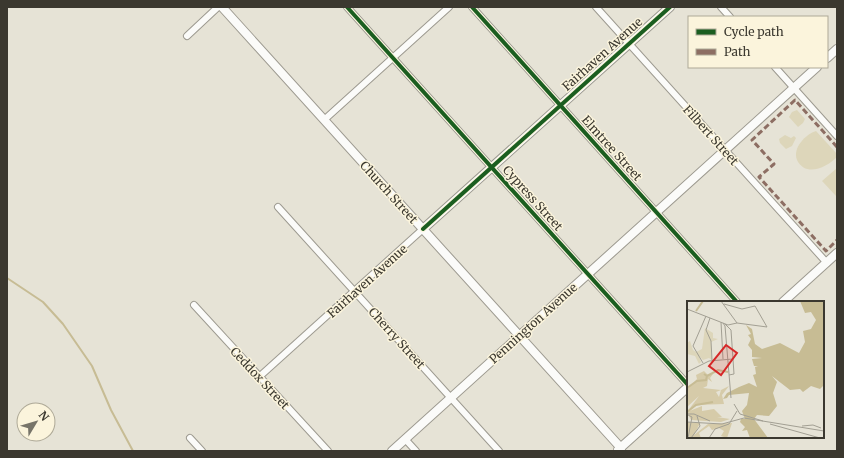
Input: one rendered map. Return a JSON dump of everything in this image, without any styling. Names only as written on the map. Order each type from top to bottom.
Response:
[{"type":"main road","name":"Church Street","points":[[222,7],[520,336],[619,449]]},
{"type":"main road","name":"Fairhaven Avenue","points":[[423,229],[670,7]]},
{"type":"main road","points":[[828,57],[837,49]]},
{"type":"main road","name":"Pennington Avenue","points":[[392,451],[816,68]]},
{"type":"main road","points":[[784,301],[837,253]]},
{"type":"main road","points":[[619,449],[687,387]]},
{"type":"street","points":[[187,36],[218,7]]},
{"type":"street","name":"Cypress Street","points":[[347,7],[687,385]]},
{"type":"street","points":[[324,120],[449,7]]},
{"type":"street","name":"Elmtree Street","points":[[472,7],[737,301]]},
{"type":"street","name":"Filbert Street","points":[[596,7],[827,263]]},
{"type":"street","points":[[721,7],[729,16]]},
{"type":"street","points":[[776,68],[837,136]]},
{"type":"street","name":"Cherry Street","points":[[278,207],[499,451]]},
{"type":"street","name":"Fairhaven Avenue","points":[[260,377],[423,229]]},
{"type":"street","name":"Ceddox Street","points":[[194,305],[328,451]]},
{"type":"street","points":[[190,438],[202,451]]},
{"type":"street","points":[[405,439],[416,451]]},
{"type":"shaded area","points":[[797,110],[805,119],[798,127],[789,117],[792,112]]},
{"type":"shaded area","points":[[816,131],[837,154],[837,157],[822,167],[811,170],[806,169],[797,160],[796,151],[804,138]]},
{"type":"shaded area","points":[[785,135],[791,138],[794,136],[796,138],[792,146],[786,149],[780,143],[779,139]]},
{"type":"shaded area","points":[[837,168],[837,195],[836,196],[822,181]]},
{"type":"waterway","points":[[7,278],[43,302],[63,324],[92,366],[111,410],[133,451]]},
{"type":"marked path","points":[[837,147],[795,100],[752,140],[774,164],[759,177],[826,251],[837,240]]},
{"type":"cycle path","points":[[347,7],[687,384]]},
{"type":"cycle path","points":[[472,7],[736,301]]},
{"type":"cycle path","points":[[423,229],[670,7]]}]
